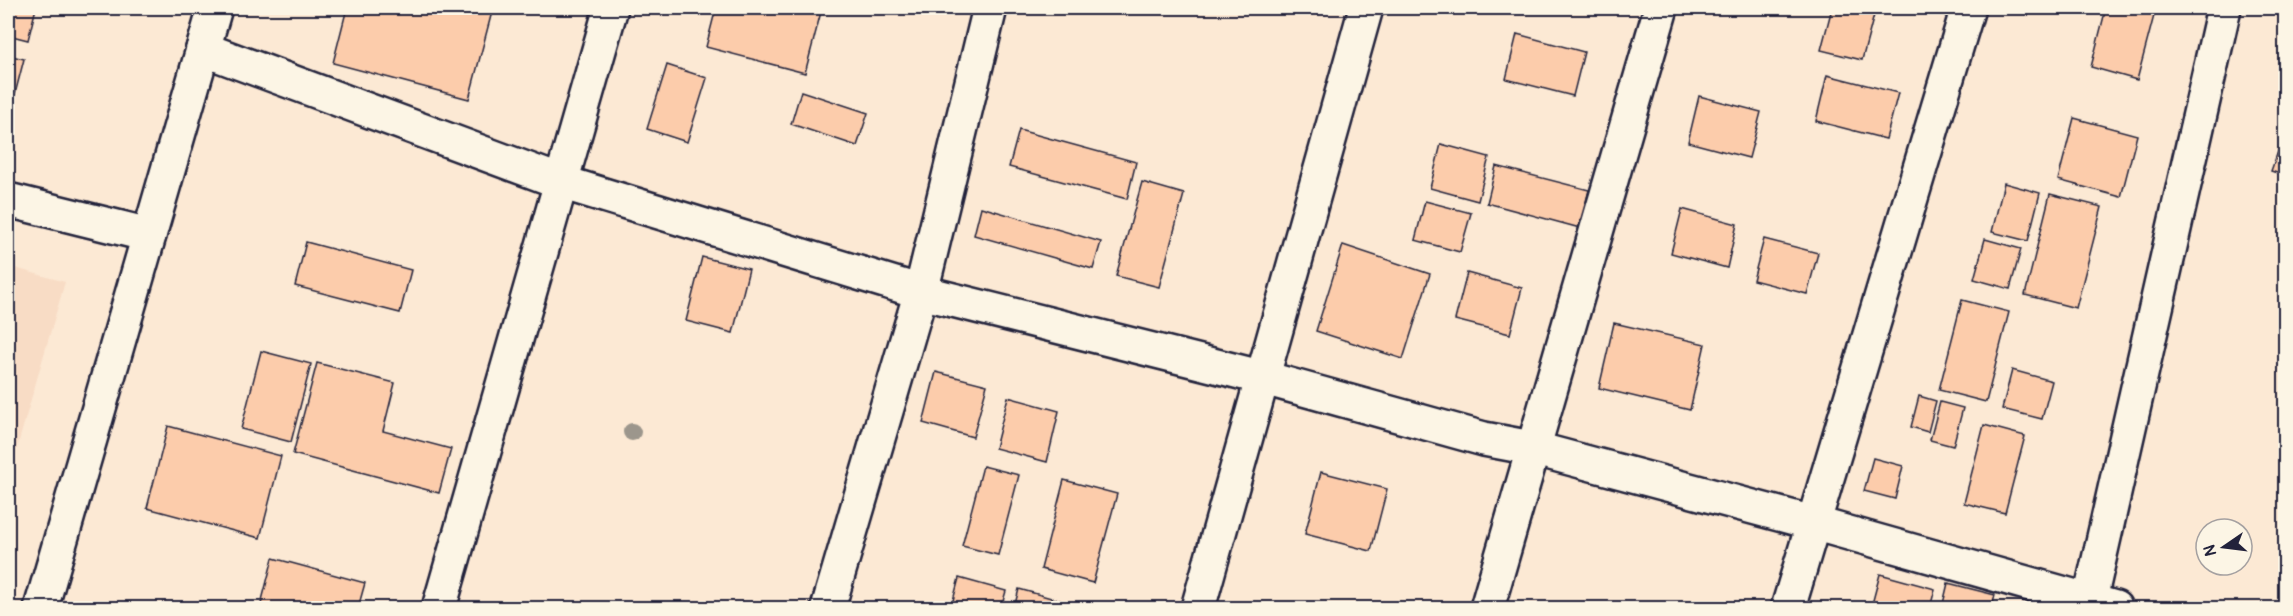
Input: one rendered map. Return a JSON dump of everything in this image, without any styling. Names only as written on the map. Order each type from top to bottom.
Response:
[{"type":"street","points":[[41,609],[216,8]]},
{"type":"street","points":[[439,609],[611,8]]},
{"type":"street","points":[[828,609],[921,292],[990,8]]},
{"type":"street","points":[[1198,609],[1366,8]]},
{"type":"street","points":[[1487,609],[1661,8]]},
{"type":"street","points":[[1788,609],[1968,8]]},
{"type":"street","points":[[203,49],[561,182],[921,292],[1264,378],[1484,439],[1532,448],[1813,523],[2098,606],[2224,8]]},
{"type":"street","points":[[8,200],[149,235]]},
{"type":"shaded area","points":[[8,266],[65,282],[8,479]]},
{"type":"building","points":[[8,8],[36,8],[28,40],[8,35]]},
{"type":"building","points":[[347,8],[493,8],[469,99],[333,63]]},
{"type":"building","points":[[716,8],[822,8],[805,73],[706,47]]},
{"type":"building","points":[[1832,8],[1847,8],[1874,15],[1862,60],[1821,50]]},
{"type":"building","points":[[2106,8],[2156,8],[2137,80],[2091,67]]},
{"type":"building","points":[[1517,34],[1584,52],[1573,96],[1506,79]]},
{"type":"building","points":[[8,55],[24,59],[8,121]]},
{"type":"building","points":[[667,65],[707,78],[687,142],[647,129]]},
{"type":"building","points":[[1827,75],[1898,93],[1886,139],[1816,121]]},
{"type":"building","points":[[801,91],[868,113],[857,146],[791,124]]},
{"type":"building","points":[[1699,96],[1761,112],[1749,158],[1688,142]]},
{"type":"building","points":[[2074,118],[2137,135],[2121,197],[2058,180]]},
{"type":"building","points":[[2286,129],[2286,176],[2271,171]]},
{"type":"building","points":[[1019,130],[1136,162],[1127,199],[1009,167]]},
{"type":"building","points":[[1441,144],[1489,157],[1478,201],[1430,188]]},
{"type":"building","points":[[1496,166],[1589,190],[1580,228],[1487,203]]},
{"type":"building","points":[[1142,182],[1184,194],[1159,287],[1116,276]]},
{"type":"building","points":[[2004,183],[2040,193],[2028,241],[1992,232]]},
{"type":"building","points":[[2050,194],[2102,207],[2076,308],[2025,295]]},
{"type":"building","points":[[1425,201],[1471,213],[1460,252],[1415,240]]},
{"type":"building","points":[[981,207],[1101,242],[1093,269],[974,235]]},
{"type":"building","points":[[1682,209],[1737,224],[1727,268],[1671,253]]},
{"type":"building","points":[[1764,239],[1818,253],[1807,294],[1753,280]]},
{"type":"building","points":[[1985,239],[2021,249],[2010,289],[1974,279]]},
{"type":"building","points":[[306,242],[411,270],[400,313],[295,286]]},
{"type":"building","points":[[1343,245],[1430,274],[1403,359],[1316,331]]},
{"type":"building","points":[[702,257],[749,269],[733,333],[686,321]]},
{"type":"building","points":[[1467,273],[1522,288],[1510,334],[1455,320]]},
{"type":"building","points":[[1962,300],[2009,312],[1986,402],[1939,390]]},
{"type":"building","points":[[1614,323],[1705,344],[1690,410],[1599,388]]},
{"type":"building","points":[[261,351],[311,364],[291,442],[241,429]]},
{"type":"building","points":[[317,363],[395,383],[383,431],[451,449],[439,493],[293,454]]},
{"type":"building","points":[[2012,370],[2052,381],[2042,419],[2002,409]]},
{"type":"building","points":[[936,372],[987,385],[973,437],[923,423]]},
{"type":"building","points":[[1919,396],[1936,401],[1928,432],[1911,427]]},
{"type":"building","points":[[1008,397],[1059,411],[1047,462],[995,448]]},
{"type":"building","points":[[1940,402],[1963,408],[1953,446],[1930,440]]},
{"type":"building","points":[[1984,425],[2025,436],[2005,513],[1964,503]]},
{"type":"building","points":[[168,426],[281,456],[260,538],[147,508]]},
{"type":"building","points":[[1873,458],[1903,466],[1895,499],[1864,491]]},
{"type":"building","points":[[983,466],[1019,475],[998,555],[962,546]]},
{"type":"building","points":[[1321,472],[1387,489],[1371,551],[1305,534]]},
{"type":"building","points":[[1064,480],[1117,494],[1093,583],[1041,569]]},
{"type":"building","points":[[273,558],[365,583],[358,608],[260,608]]},
{"type":"building","points":[[1880,574],[1935,589],[1930,608],[1871,608]]},
{"type":"building","points":[[959,578],[1006,591],[1001,608],[951,608]]},
{"type":"building","points":[[1948,583],[1995,595],[1992,608],[1942,608]]},
{"type":"building","points":[[1019,589],[1062,601],[1060,608],[1014,608]]}]
